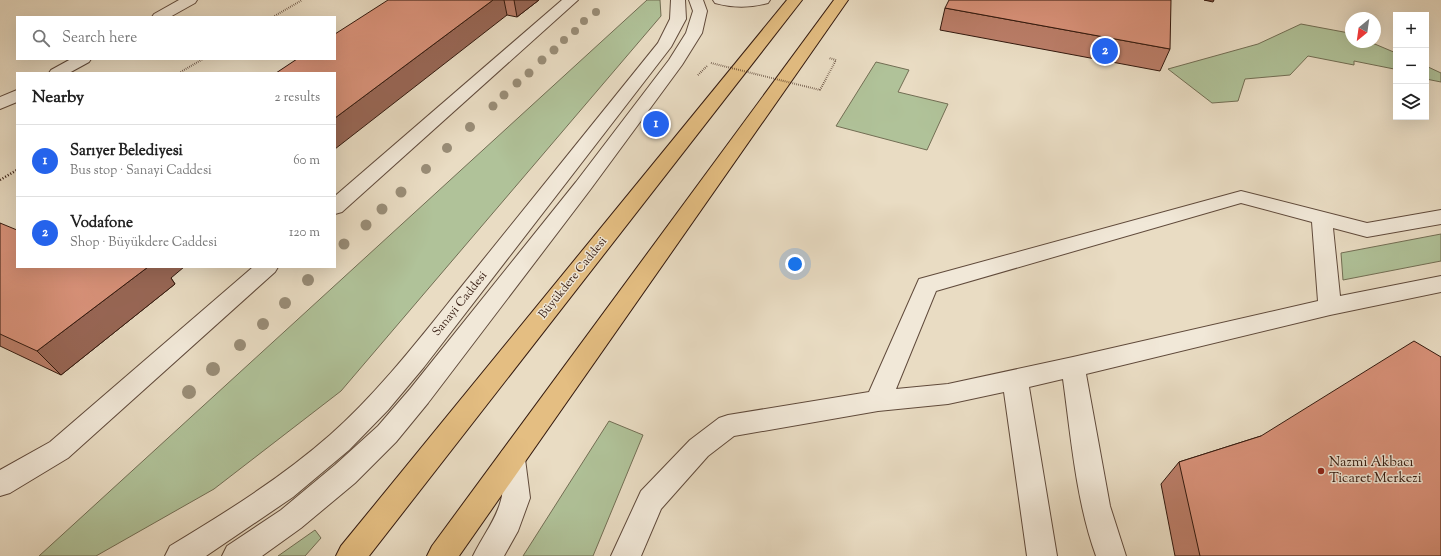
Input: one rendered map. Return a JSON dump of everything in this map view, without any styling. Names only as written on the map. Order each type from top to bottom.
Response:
[{"type":"main road","name":"Büyükdere Caddesi","points":[[351,556],[795,0]]},
{"type":"main road","points":[[442,556],[841,0]]},
{"type":"street","points":[[161,16],[190,0]]},
{"type":"street","points":[[336,207],[571,0]]},
{"type":"street","name":"Sanayi Caddesi","points":[[180,556],[224,529],[287,484],[338,443],[380,403],[665,44],[678,19],[678,0]]},
{"type":"street","name":"Sanayi Caddesi","points":[[237,556],[291,518],[345,474],[387,434],[419,396],[583,186],[676,62],[694,33],[700,11],[696,0]]},
{"type":"street","points":[[720,0],[739,3],[763,0]]},
{"type":"street","points":[[59,72],[81,60]]},
{"type":"street","points":[[0,104],[16,96]]},
{"type":"street","points":[[878,401],[927,285],[1241,197],[1367,230],[1441,217]]},
{"type":"street","points":[[1322,218],[1330,307]]},
{"type":"street","points":[[0,484],[59,450],[266,268]]},
{"type":"street","points":[[626,556],[651,500],[699,448],[728,426],[878,401],[948,394],[1073,367],[1330,307],[1441,284]]},
{"type":"street","points":[[1073,367],[1096,506],[1111,556]]},
{"type":"street","points":[[1016,379],[1042,556]]},
{"type":"street","points":[[488,556],[508,522],[516,498],[512,459]]},
{"type":"path","points":[[275,16],[302,0]]},
{"type":"path","points":[[181,72],[201,60]]},
{"type":"path","points":[[711,63],[820,90],[829,72]]},
{"type":"path","points":[[0,180],[16,171]]},
{"type":"green space","points":[[647,0],[660,0],[661,16],[341,391],[214,489],[96,556],[39,556]]},
{"type":"green space","points":[[1301,24],[1345,32],[1345,48],[1381,48],[1381,47],[1393,52],[1393,69],[1354,61],[1354,65],[1308,56],[1290,75],[1245,79],[1238,101],[1212,103],[1168,69],[1258,44]]},
{"type":"green space","points":[[876,62],[909,70],[898,92],[948,104],[927,150],[836,126]]},
{"type":"green space","points":[[1429,67],[1441,73],[1441,82],[1429,80]]},
{"type":"green space","points":[[1441,234],[1441,261],[1343,280],[1341,253]]},
{"type":"green space","points":[[609,421],[643,435],[593,556],[523,556]]},
{"type":"green space","points":[[315,530],[321,538],[305,556],[278,556]]},
{"type":"building","points":[[388,0],[493,0],[336,117],[336,72],[278,72],[296,60],[336,60],[336,33]]},
{"type":"building","points":[[949,0],[1171,0],[1170,49],[945,8]]},
{"type":"building","points":[[0,223],[16,230],[16,268],[147,268],[37,351],[0,334]]},
{"type":"building","name":"Nazmi Akbacı Ticaret Merkezi","points":[[1414,341],[1441,357],[1441,556],[1200,556],[1179,462],[1261,436]]},
{"type":"place","name":"Vodafone","points":[[1105,51]]},
{"type":"place","name":"Sarıyer Belediyesi","points":[[656,124]]},
{"type":"place","name":"Nazmi Akbacı Ticaret Merkezi","points":[[1321,471]]}]
